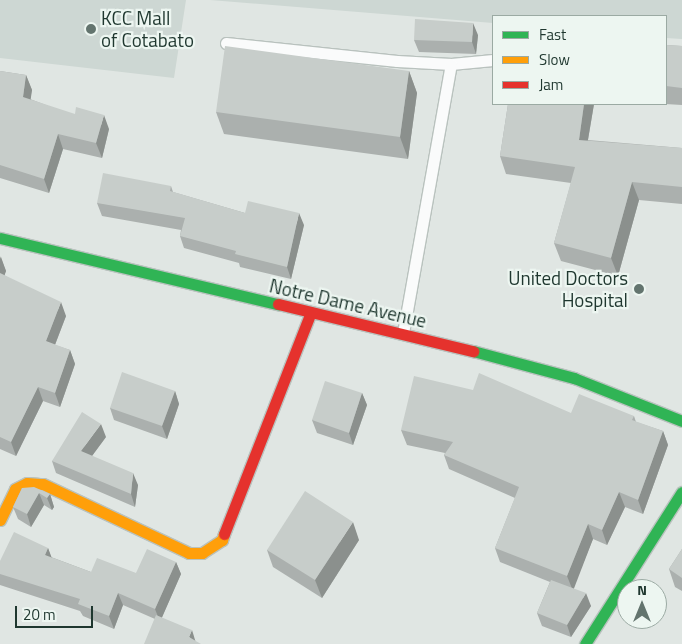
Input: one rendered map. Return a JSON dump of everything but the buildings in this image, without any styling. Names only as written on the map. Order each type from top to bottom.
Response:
[{"type":"main road","name":"Notre Dame Avenue","points":[[0,238],[149,276],[403,333],[574,378],[637,400],[682,421]]},
{"type":"main road","points":[[0,520],[15,489],[26,483],[43,484],[189,553],[202,553],[222,540],[310,312]]},
{"type":"main road","points":[[585,644],[682,492]]},
{"type":"lane","points":[[226,43],[451,64],[492,60]]},
{"type":"lane","points":[[403,333],[451,64]]},
{"type":"shaded area","name":"KCC Mall of Cotabato","points":[[0,0],[186,0],[174,78],[0,58]]},
{"type":"shaded area","name":"KCC Mall of Cotabato","points":[[210,0],[682,0],[682,39],[667,38],[667,15],[492,15],[492,23]]},
{"type":"traffic: fast","points":[[0,238],[278,304]]},
{"type":"traffic: fast","points":[[473,351],[574,378],[682,421]]},
{"type":"traffic: fast","points":[[585,644],[682,492]]},
{"type":"traffic: slow","points":[[0,520],[15,489],[27,483],[43,484],[189,553],[202,553],[222,540],[224,534]]},
{"type":"traffic: jam","points":[[278,304],[473,351]]},
{"type":"traffic: jam","points":[[224,534],[311,312]]},
{"type":"place","name":"KCC Mall of Cotabato","points":[[91,29]]},
{"type":"place","name":"United Doctors Hospital","points":[[639,289]]}]
